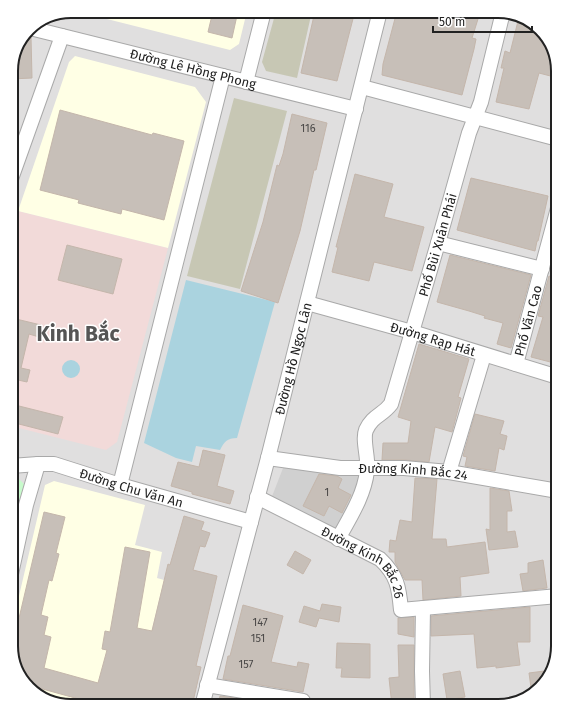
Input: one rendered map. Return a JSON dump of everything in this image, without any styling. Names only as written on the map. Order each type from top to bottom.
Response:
[{"type":"street","points":[[246,82],[262,18]]},
{"type":"street","name":"Đường Hồ Ngọc Lân","points":[[204,699],[268,458],[378,18]]},
{"type":"street","name":"Phố Bùi Xuân Phái","points":[[338,539],[363,491],[368,469],[365,432],[373,418],[386,411],[391,404],[469,133],[481,102],[502,18]]},
{"type":"street","name":"Đường Lê Hồng Phong","points":[[38,30],[356,109]]},
{"type":"street","points":[[18,159],[62,36]]},
{"type":"street","points":[[120,485],[223,76]]},
{"type":"street","points":[[362,87],[551,137]]},
{"type":"street","name":"Phố Văn Cao","points":[[516,364],[551,235]]},
{"type":"street","points":[[438,243],[542,269]]},
{"type":"street","name":"Đường Rạp Hát","points":[[307,303],[412,332],[551,375]]},
{"type":"street","points":[[449,472],[484,355]]},
{"type":"street","name":"Đường Kinh Bắc 24","points":[[268,458],[340,468],[404,468],[449,472],[551,490]]},
{"type":"street","points":[[18,542],[26,505],[38,464]]},
{"type":"street","name":"Đường Chu Văn An","points":[[18,465],[54,464],[120,485],[251,522]]},
{"type":"street","name":"Đường Kinh Bắc 26","points":[[257,497],[380,559],[394,574],[397,582],[401,610],[551,597]]},
{"type":"street","points":[[423,608],[422,671],[424,699]]},
{"type":"street","points":[[207,684],[292,699]]},
{"type":"shaded area","points":[[103,18],[245,18],[239,44],[230,50]]},
{"type":"shaded area","points":[[274,18],[310,18],[297,78],[266,71],[262,62]]},
{"type":"shaded area","points":[[501,18],[518,22],[533,31],[538,36],[546,48],[551,64],[551,653],[544,672],[533,686],[521,694],[498,699],[64,699],[45,692],[39,688],[27,675],[22,666],[18,653],[18,68],[23,48],[36,31],[51,22],[61,19]]},
{"type":"shaded area","points":[[75,56],[195,87],[206,102],[168,248],[18,211],[69,62]]},
{"type":"shaded area","points":[[234,98],[287,111],[240,289],[187,276]]},
{"type":"shaded area","points":[[18,211],[168,248],[117,442],[106,450],[18,428]]},
{"type":"shaded area","points":[[285,463],[362,473],[358,488],[338,529],[271,499]]},
{"type":"shaded area","points":[[54,481],[145,505],[135,545],[162,552],[157,578],[164,580],[146,653],[142,699],[64,699],[51,695],[39,688],[27,675],[22,666],[18,653],[18,600],[45,485]]},
{"type":"green space","points":[[18,478],[25,485],[18,507]]},
{"type":"water","points":[[186,280],[275,302],[237,438],[226,441],[220,450],[196,446],[192,462],[176,458],[144,443]]},
{"type":"water","points":[[67,360],[75,360],[80,365],[78,376],[75,378],[67,378],[62,373],[62,365]]},
{"type":"building","points":[[211,18],[236,18],[232,38],[208,32]]},
{"type":"building","points":[[313,18],[353,18],[337,81],[301,73]]},
{"type":"building","points":[[395,18],[478,19],[472,38],[476,39],[474,49],[462,95],[382,75],[383,64]]},
{"type":"building","points":[[518,22],[533,31],[546,48],[551,64],[551,76],[539,73],[529,109],[496,102],[504,68],[501,68],[505,51],[510,53]]},
{"type":"building","points":[[31,37],[31,37],[32,78],[18,79],[18,68],[23,48]]},
{"type":"building","points":[[60,110],[152,135],[153,133],[184,141],[164,220],[122,209],[121,214],[78,203],[79,200],[40,190]]},
{"type":"building","points":[[292,114],[327,123],[316,170],[314,170],[300,231],[278,303],[241,291],[263,222],[277,165],[279,166],[283,154]]},
{"type":"building","points":[[355,174],[393,184],[384,217],[424,227],[412,271],[374,262],[369,281],[332,272],[338,247],[336,247]]},
{"type":"building","points":[[471,178],[548,196],[535,251],[457,230]]},
{"type":"building","points":[[67,245],[122,259],[113,294],[58,280]]},
{"type":"building","points":[[450,255],[531,275],[511,348],[497,344],[503,323],[484,318],[485,316],[437,302]]},
{"type":"building","points":[[549,276],[551,277],[551,362],[531,357],[543,317],[538,316]]},
{"type":"building","points":[[18,319],[41,325],[39,337],[29,334],[21,368],[30,370],[27,382],[18,380]]},
{"type":"building","points":[[419,344],[469,359],[458,397],[461,398],[452,432],[435,427],[429,462],[382,460],[383,443],[408,443],[411,421],[398,417]]},
{"type":"building","points":[[18,406],[63,417],[58,434],[18,424]]},
{"type":"building","points":[[475,414],[504,421],[500,434],[507,436],[504,450],[499,448],[495,471],[465,466],[467,457],[463,456]]},
{"type":"building","points":[[203,450],[225,455],[217,486],[234,491],[230,504],[192,494],[192,492],[171,486],[178,462],[199,467]]},
{"type":"building","points":[[319,474],[337,476],[342,479],[338,488],[351,495],[342,513],[329,506],[324,516],[303,506]]},
{"type":"building","points":[[415,478],[437,479],[432,539],[446,539],[447,547],[485,542],[489,573],[460,577],[461,596],[423,600],[422,580],[405,580],[395,562],[395,552],[389,552],[390,540],[396,541],[400,520],[412,522]]},
{"type":"building","points":[[490,488],[509,491],[512,511],[507,511],[507,532],[515,531],[518,547],[489,550],[486,529],[490,530]]},
{"type":"building","points":[[44,512],[65,517],[56,553],[59,554],[52,581],[49,580],[41,615],[48,617],[44,635],[51,637],[44,668],[98,683],[107,650],[102,649],[105,631],[110,632],[125,547],[150,552],[137,628],[152,631],[168,564],[170,565],[184,516],[204,522],[201,530],[210,533],[205,547],[200,546],[193,570],[217,576],[196,666],[201,667],[194,699],[79,699],[39,688],[27,675],[22,666],[18,653],[18,622]]},
{"type":"building","points":[[295,551],[311,560],[303,574],[287,565]]},
{"type":"building","points":[[543,560],[547,588],[523,591],[520,574],[528,573],[528,563]]},
{"type":"building","points":[[322,604],[341,607],[339,622],[319,618],[316,627],[299,622],[304,606],[320,611]]},
{"type":"building","points":[[243,605],[283,616],[271,662],[297,667],[298,662],[309,664],[303,692],[223,679]]},
{"type":"building","points":[[530,607],[530,642],[517,642],[520,665],[496,668],[496,666],[477,668],[474,634],[431,636],[431,616]]},
{"type":"building","points":[[414,617],[414,637],[398,634],[398,618]]},
{"type":"building","points":[[337,643],[370,644],[370,678],[341,677],[342,668],[336,668]]},
{"type":"building","points":[[398,645],[414,645],[414,699],[391,699],[389,678],[399,677]]},
{"type":"building","points":[[460,671],[465,697],[447,699],[443,674]]},
{"type":"building","points":[[545,671],[538,681],[531,687],[529,673]]},
{"type":"building","points":[[220,696],[242,699],[219,699]]},
{"type":"district","name":"Kinh Bắc","points":[[78,334]]}]
